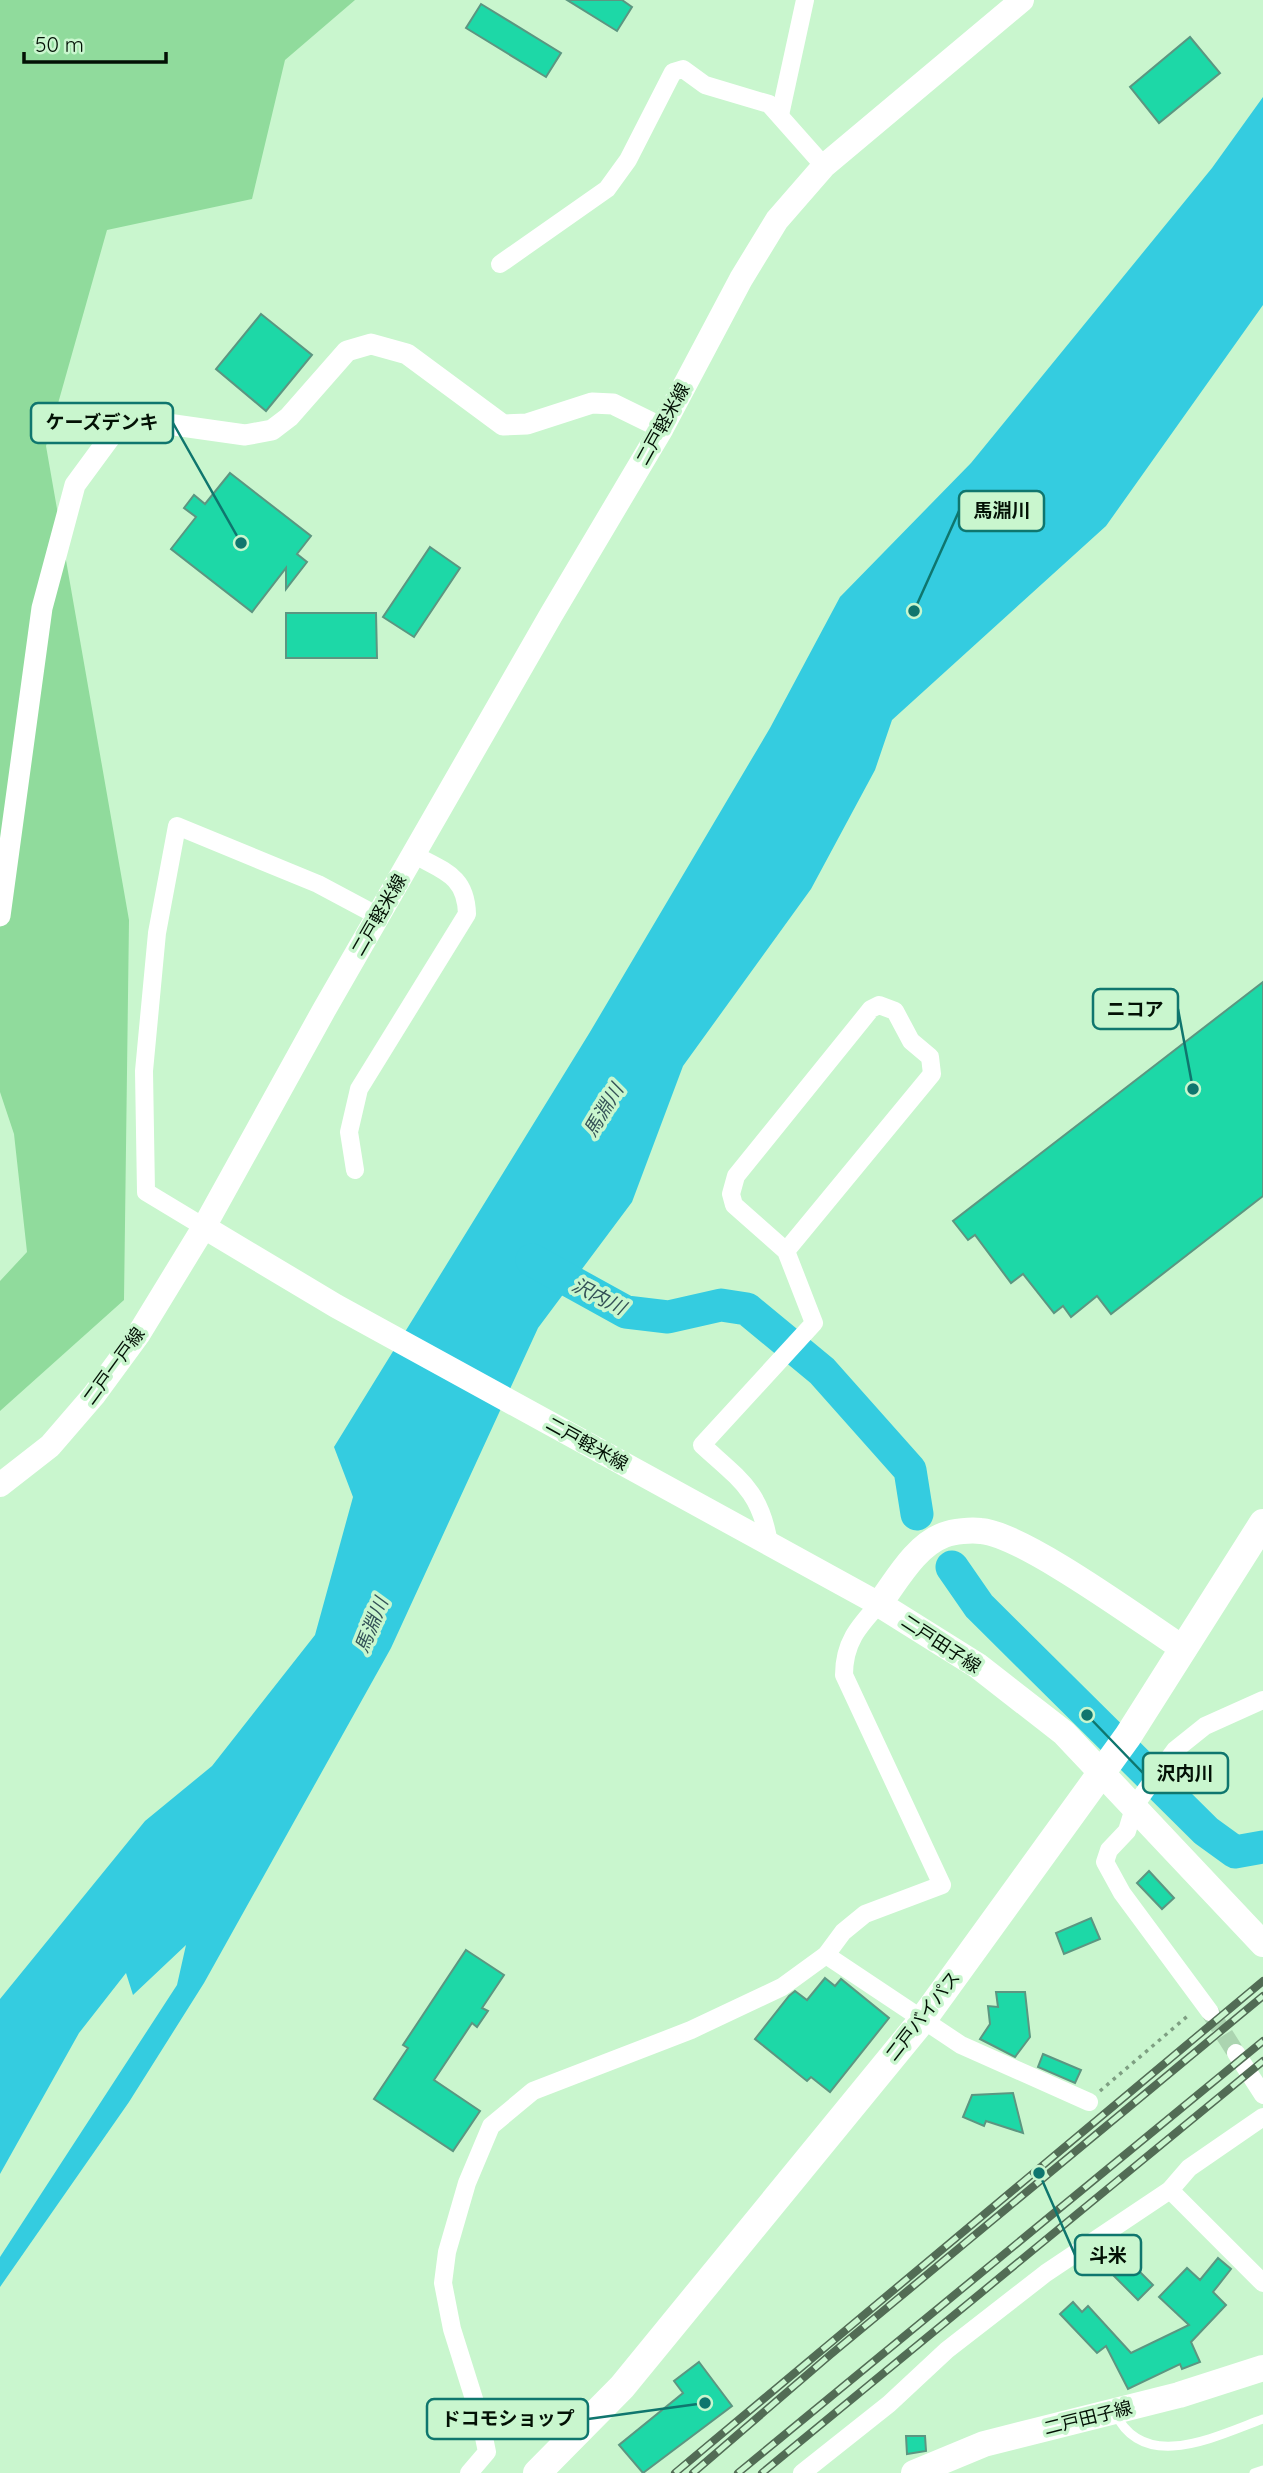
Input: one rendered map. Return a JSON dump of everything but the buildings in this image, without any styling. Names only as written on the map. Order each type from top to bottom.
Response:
[{"type":"highway","name":"二戸バイパス","points":[[537,2473],[622,2387],[924,2018],[1128,1736],[1263,1523]]},
{"type":"main road","name":"二戸軽米線","points":[[879,1604],[336,1306],[204,1227],[413,854],[662,428],[741,279],[777,220],[824,166],[1022,0]]},
{"type":"main road","name":"二戸一戸線","points":[[0,1485],[50,1446],[94,1395],[138,1335],[204,1227]]},
{"type":"main road","points":[[879,1604],[926,1545],[946,1534],[983,1531],[1013,1542],[1065,1571],[1184,1649]]},
{"type":"main road","name":"二戸田子線","points":[[879,1604],[978,1666],[1064,1733],[1135,1805],[1176,1853],[1263,1944]]},
{"type":"main road","name":"二戸田子線","points":[[914,2473],[984,2444],[1179,2395],[1263,2368]]},
{"type":"street","points":[[780,115],[805,0]]},
{"type":"street","points":[[500,264],[607,189],[628,160],[674,72],[683,69],[705,85],[769,104],[824,166]]},
{"type":"street","points":[[0,916],[42,608],[75,485],[111,436],[139,420],[245,435],[272,430],[289,417],[347,351],[371,344],[407,354],[503,425],[527,424],[592,403],[603,403],[613,404],[662,428]]},
{"type":"street","points":[[204,1227],[146,1192],[144,1071],[157,933],[177,826],[318,884],[378,916]]},
{"type":"street","points":[[355,1170],[349,1132],[359,1089],[467,914],[467,899],[454,877],[413,854]]},
{"type":"street","points":[[769,1544],[765,1515],[751,1490],[702,1445],[814,1323],[786,1251],[734,1205],[731,1194],[736,1176],[871,1009],[879,1005],[895,1011],[911,1041],[930,1057],[932,1074],[786,1251]]},
{"type":"street","points":[[469,2473],[487,2452],[480,2418],[452,2329],[443,2283],[447,2252],[467,2183],[491,2126],[533,2091],[691,2030],[782,1987],[826,1955],[844,1932],[865,1914],[942,1885],[844,1675],[844,1657],[853,1633],[879,1604]]},
{"type":"street","points":[[1206,2007],[1122,1893],[1105,1862],[1109,1850],[1128,1831],[1135,1805],[1189,1737],[1263,1700]]},
{"type":"street","points":[[826,1955],[961,2045],[1089,2102]]},
{"type":"street","points":[[1236,2053],[1263,2095]]},
{"type":"street","points":[[802,2473],[889,2404],[947,2350],[1046,2273],[1170,2190],[1189,2168],[1263,2117]]},
{"type":"street","points":[[1170,2190],[1263,2283]]},
{"type":"lane","points":[[1114,2412],[1123,2432],[1149,2448],[1171,2449],[1263,2419]]},
{"type":"lane","points":[[1254,2473],[1263,2470]]},
{"type":"path","points":[[1089,2102],[1206,2007]]},
{"type":"green space","points":[[0,0],[355,0],[285,60],[252,199],[107,230],[46,446],[129,920],[124,1300],[0,1411],[0,1281],[27,1252],[14,1134],[0,1092]]},
{"type":"water","points":[[1263,97],[1263,305],[1106,526],[892,720],[875,770],[811,889],[683,1066],[632,1202],[538,1328],[391,1648],[204,1983],[129,2102],[0,2287],[0,2257],[177,1985],[186,1945],[133,1995],[126,1973],[79,2033],[0,2174],[0,1999],[145,1821],[212,1766],[315,1635],[353,1497],[334,1447],[590,1032],[770,728],[840,597],[971,463],[1212,168]]},
{"type":"waterway","name":"沢内川","points":[[532,1260],[626,1312],[668,1317],[721,1305],[747,1309],[822,1371],[910,1470],[917,1514]]},
{"type":"waterway","name":"沢内川","points":[[952,1567],[979,1606],[1206,1831],[1235,1852],[1263,1847]]},
{"type":"tunnel","points":[[1210,2012],[1236,2053]]},
{"type":"railway","points":[[675,2473],[1263,1981]]},
{"type":"railway","points":[[693,2473],[830,2355],[1263,1996]]},
{"type":"railway","points":[[738,2473],[1263,2041]]},
{"type":"railway","points":[[762,2473],[1263,2061]]},
{"type":"place","name":"ケーズデンキ","points":[[241,543]]},
{"type":"place","name":"馬淵川","points":[[914,611]]},
{"type":"place","name":"ニコア","points":[[1193,1089]]},
{"type":"place","name":"沢内川","points":[[1087,1715]]},
{"type":"place","name":"斗米","points":[[1039,2173]]},
{"type":"place","name":"ドコモショップ","points":[[705,2403]]}]
